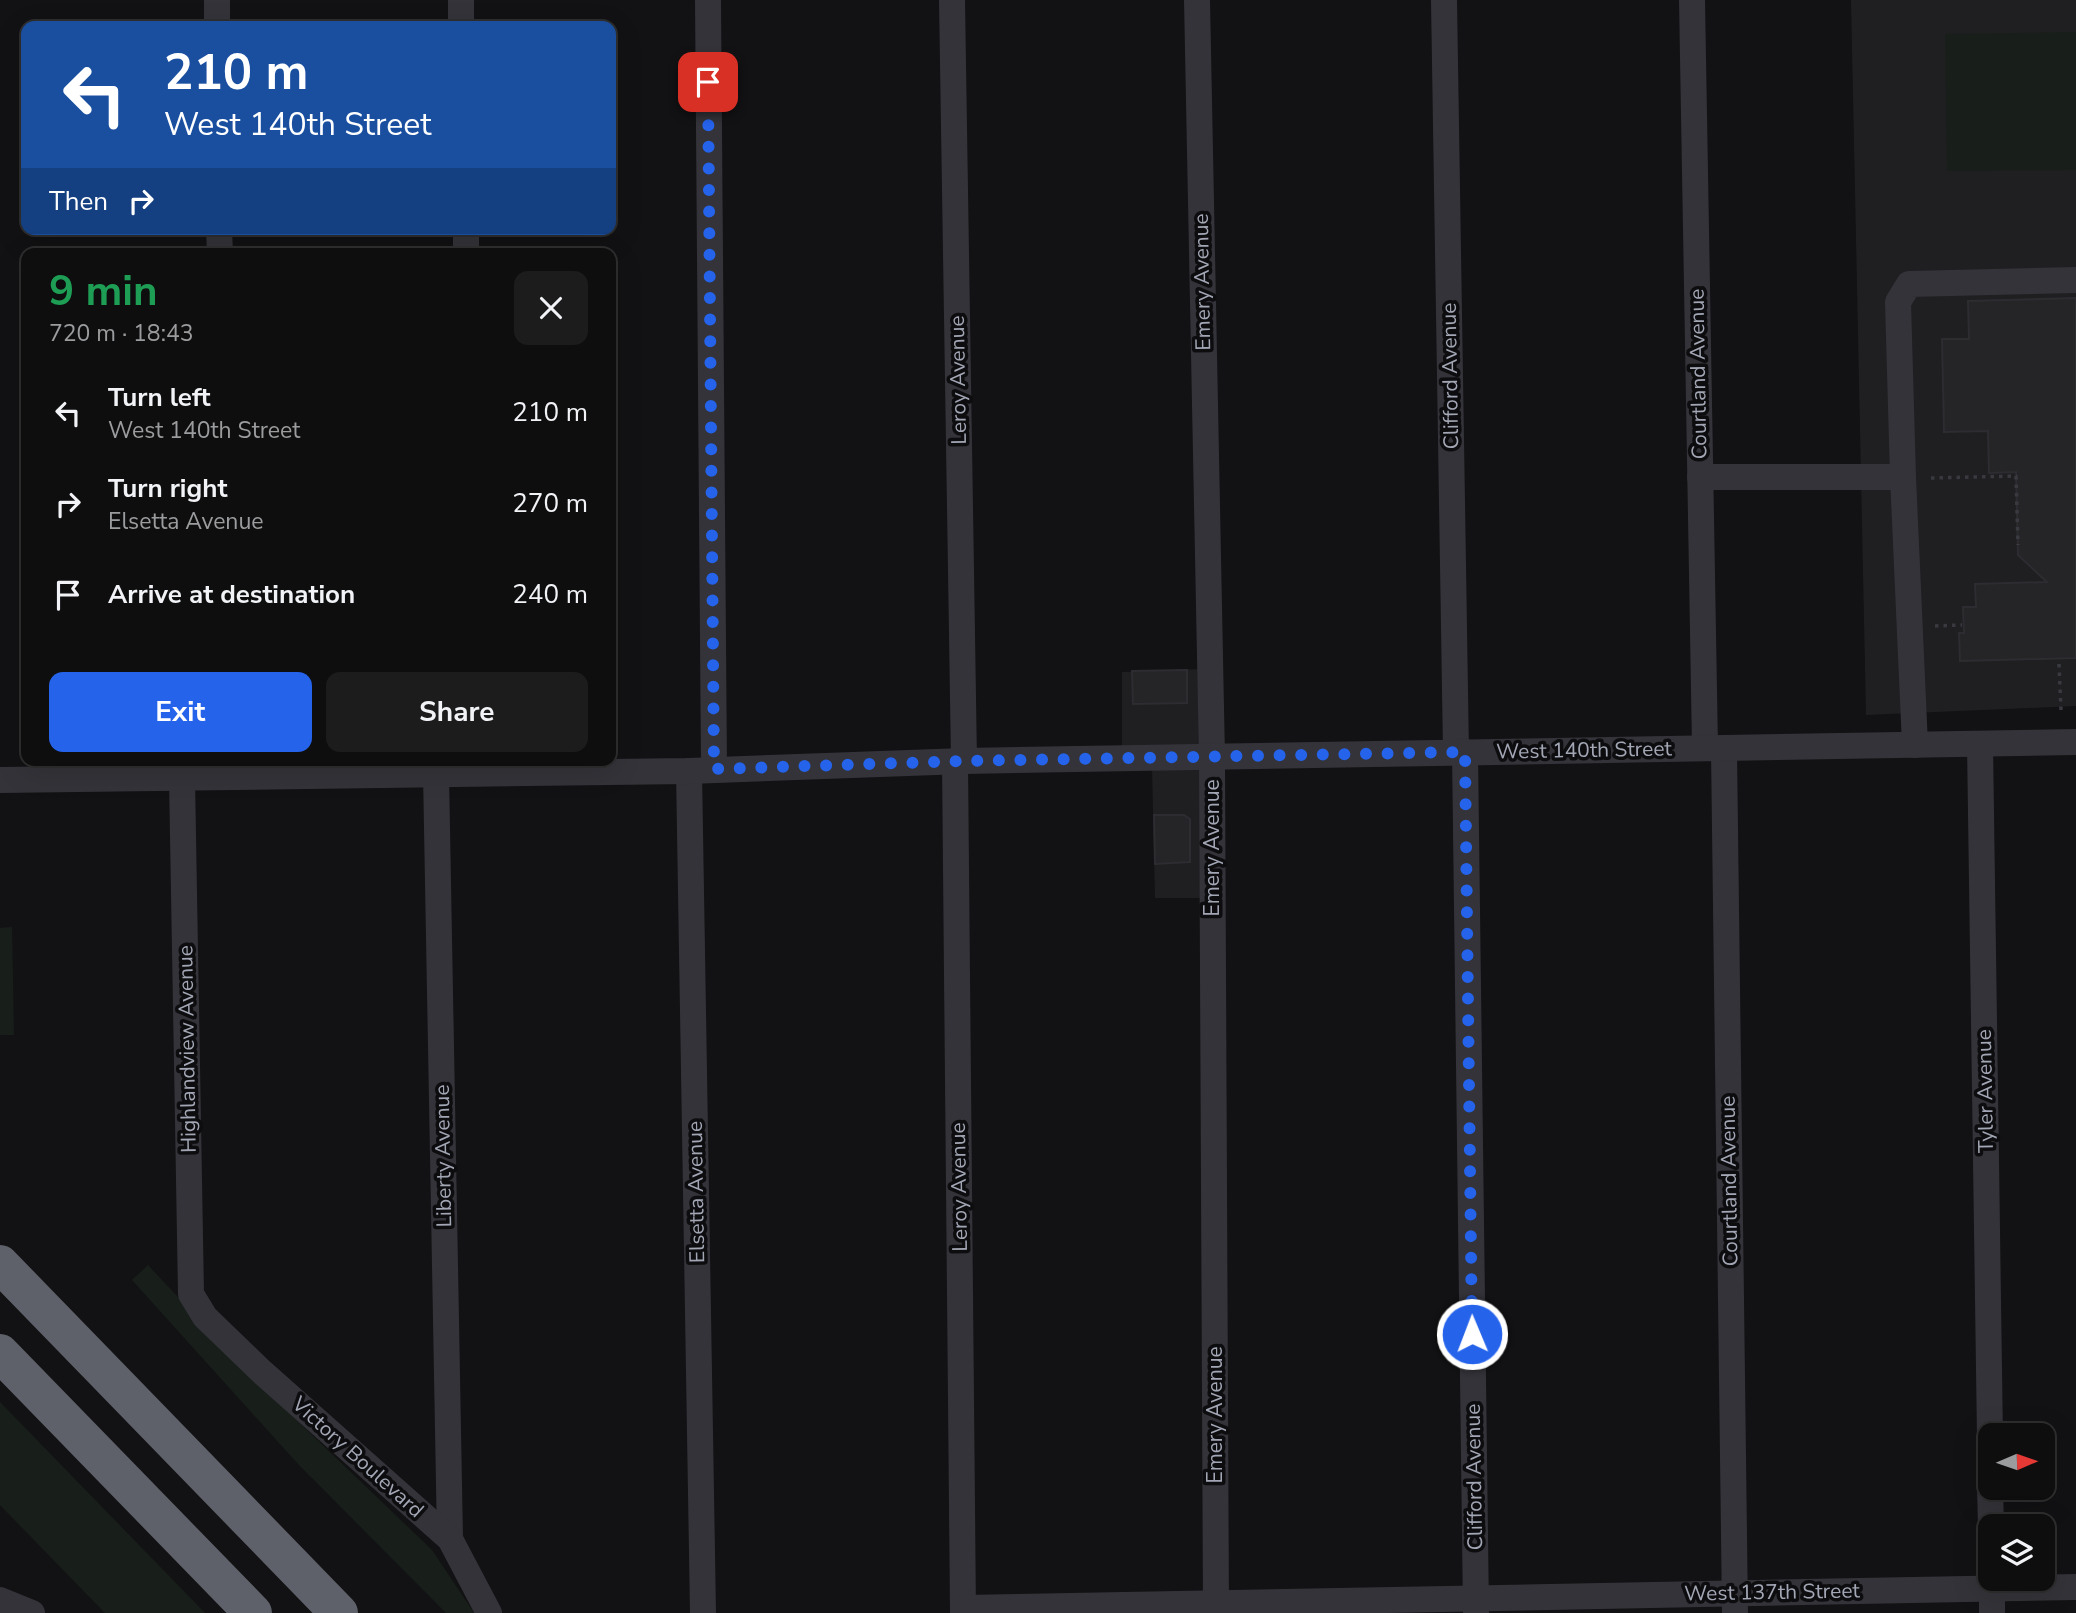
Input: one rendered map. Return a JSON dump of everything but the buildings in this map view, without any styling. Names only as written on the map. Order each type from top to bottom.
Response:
[{"type":"highway","points":[[0,1264],[339,1613]]},
{"type":"highway","points":[[0,1353],[253,1613]]},
{"type":"street","points":[[217,0],[217,21]]},
{"type":"street","points":[[461,0],[461,21]]},
{"type":"street","name":"Elsetta Avenue","points":[[703,1613],[701,770],[708,0]]},
{"type":"street","name":"Leroy Avenue","points":[[952,0],[963,1610]]},
{"type":"street","name":"Emery Avenue","points":[[1197,0],[1212,758],[1216,1607]]},
{"type":"street","name":"Clifford Avenue","points":[[1444,0],[1476,1606]]},
{"type":"street","name":"Courtland Avenue","points":[[1692,0],[1700,477],[1714,748],[1735,1603]]},
{"type":"street","points":[[1915,745],[1898,302],[1909,284],[2076,280]]},
{"type":"street","points":[[1700,477],[1903,477]]},
{"type":"street","name":"West 140th Street","points":[[0,780],[182,778],[225,769],[436,773],[478,766],[701,770],[959,761],[2076,742]]},
{"type":"street","name":"Tyler Avenue","points":[[1980,744],[1990,1423]]},
{"type":"street","name":"Liberty Avenue","points":[[436,773],[450,1539]]},
{"type":"street","name":"Highlandview Avenue","points":[[182,778],[191,1294],[205,1317]]},
{"type":"street","name":"Victory Boulevard","points":[[205,1317],[262,1372],[450,1539],[489,1613]]},
{"type":"street","name":"West 137th Street","points":[[963,1610],[1735,1603],[2076,1587]]},
{"type":"street","points":[[0,1601],[32,1613]]},
{"type":"path","points":[[1931,478],[2016,476],[2018,545]]},
{"type":"path","points":[[1935,626],[1962,625]]},
{"type":"path","points":[[2059,664],[2060,710]]},
{"type":"shaded area","points":[[1851,0],[2076,0],[2076,706],[1866,715]]},
{"type":"shaded area","points":[[2076,32],[2076,170],[1947,171],[1945,34]]},
{"type":"shaded area","points":[[1203,669],[1207,898],[1155,898],[1152,766],[1122,766],[1122,672]]},
{"type":"shaded area","points":[[12,927],[14,1035],[0,1035],[0,928]]},
{"type":"shaded area","points":[[148,1265],[261,1386],[432,1550],[474,1613],[446,1613],[298,1464],[132,1280]]},
{"type":"shaded area","points":[[0,1402],[205,1613],[105,1613],[0,1505]]},
{"type":"route","points":[[708,82],[714,769],[964,761],[1465,752],[1472,1334]]}]
